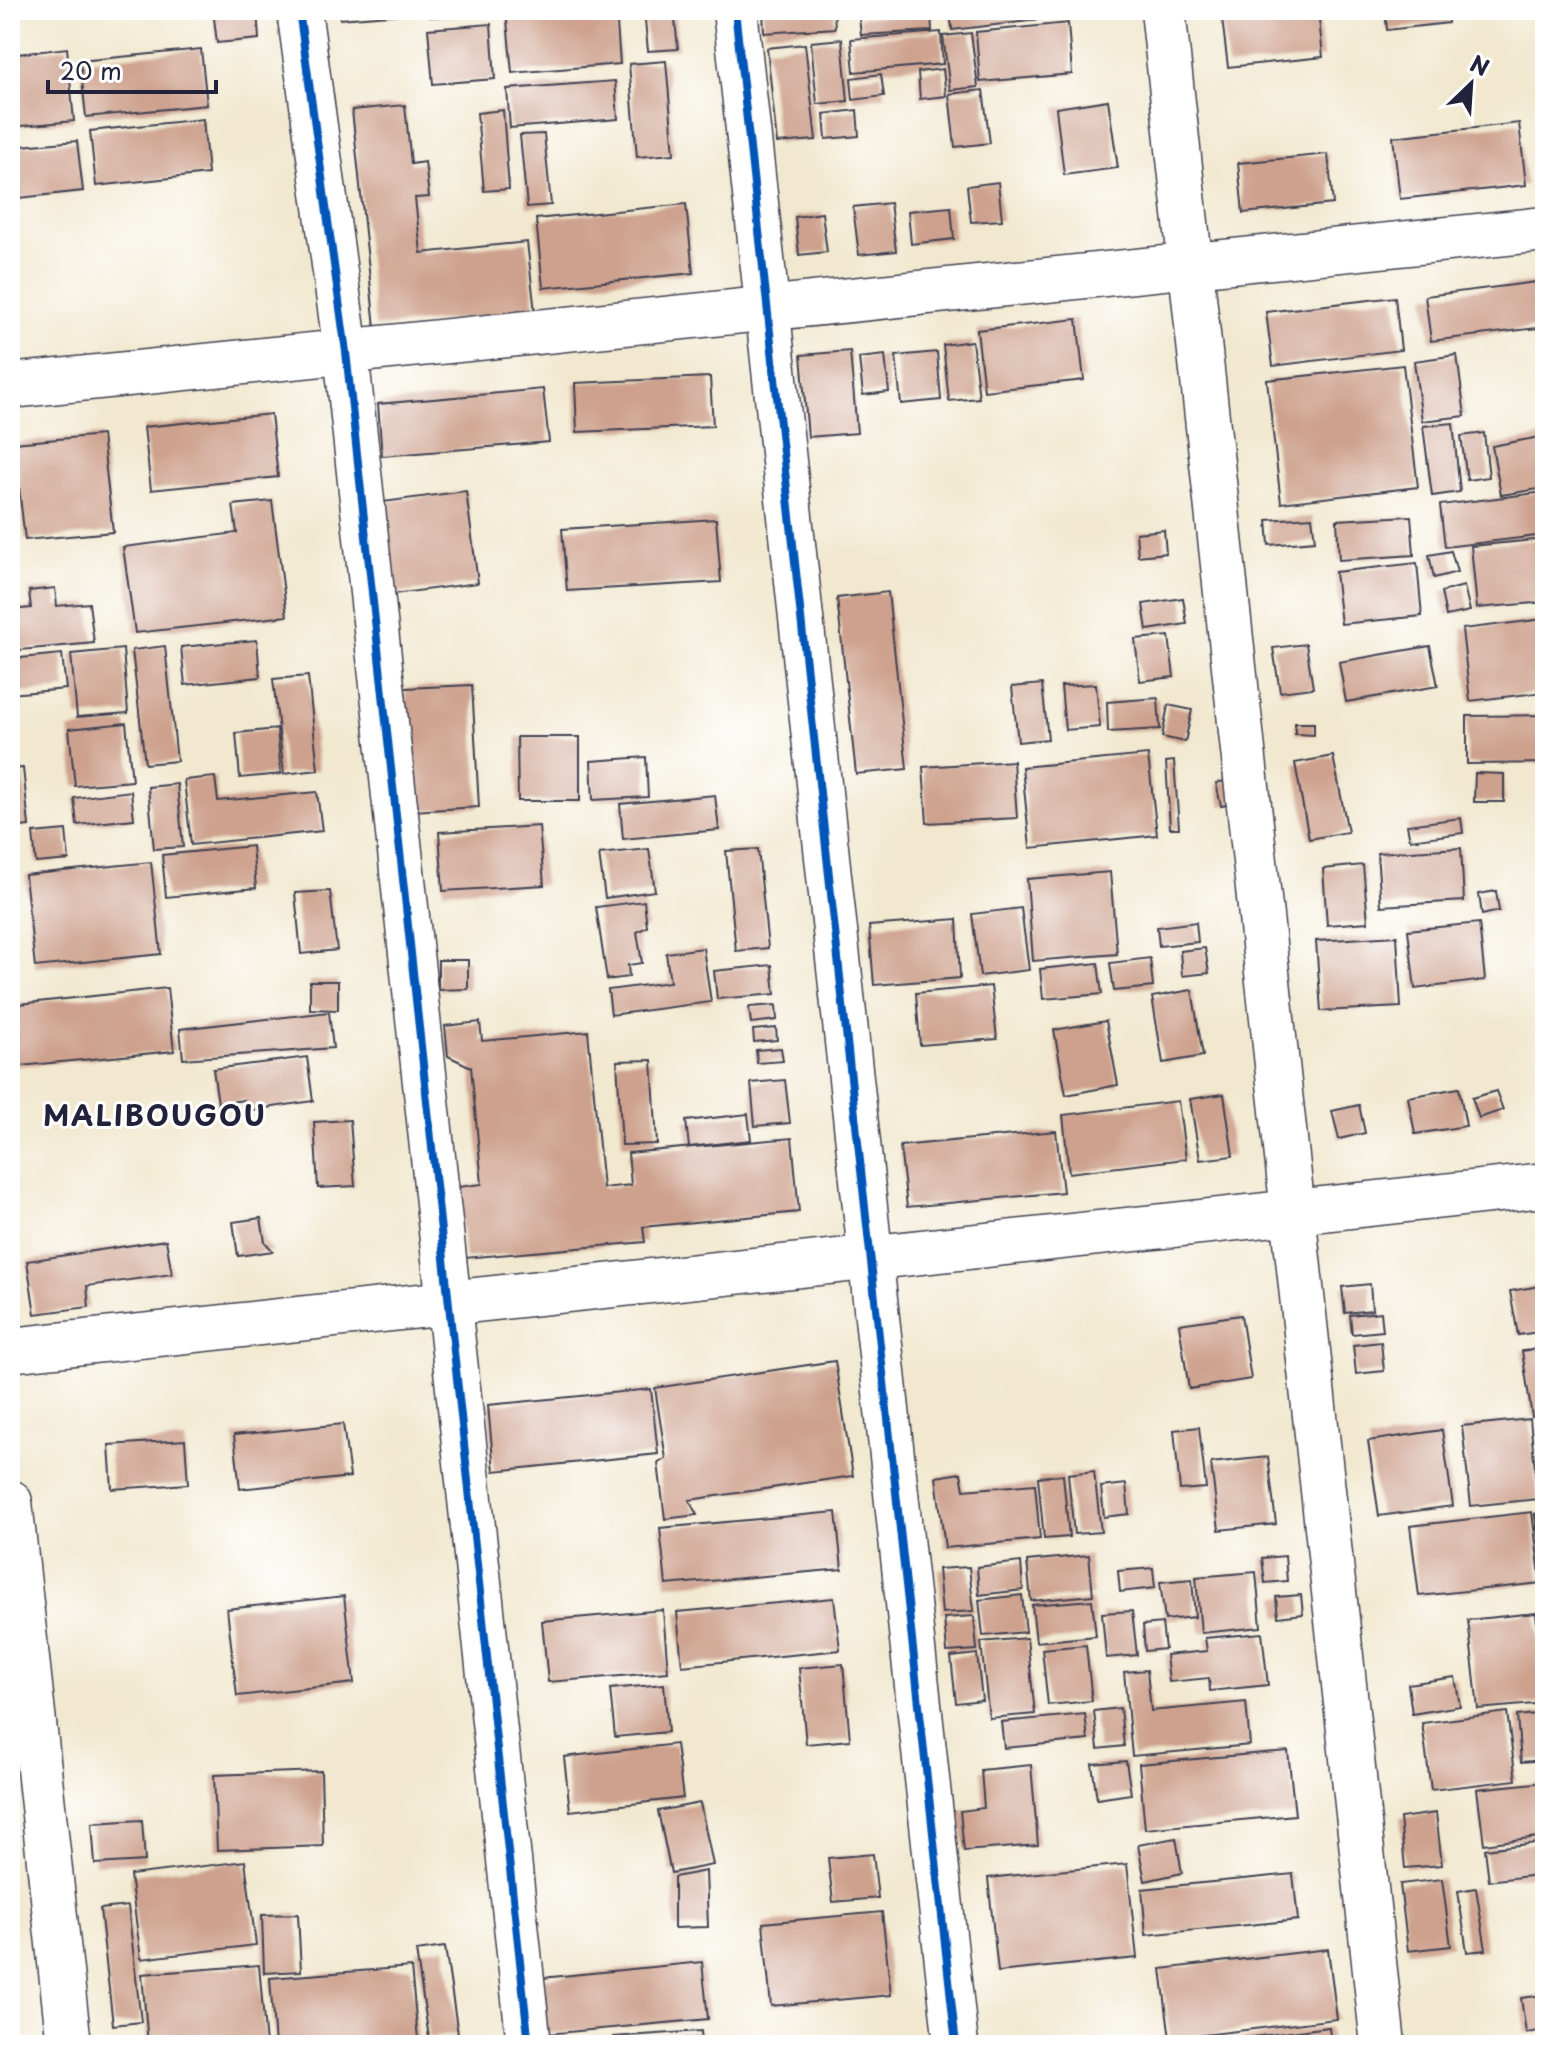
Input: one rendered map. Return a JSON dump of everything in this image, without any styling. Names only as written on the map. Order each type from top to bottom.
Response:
[{"type":"street","points":[[299,10],[346,352],[529,2045]]},
{"type":"street","points":[[735,10],[956,2045]]},
{"type":"street","points":[[1163,10],[1383,2045]]},
{"type":"street","points":[[10,386],[1545,229]]},
{"type":"street","points":[[10,1350],[1545,1185]]},
{"type":"street","points":[[10,1502],[69,2045]]},
{"type":"building","points":[[213,10],[257,10],[259,39],[217,43]]},
{"type":"building","points":[[339,10],[401,10],[401,14],[340,19]]},
{"type":"building","points":[[430,10],[495,10],[495,12],[430,17]]},
{"type":"building","points":[[506,10],[616,10],[620,64],[512,73]]},
{"type":"building","points":[[644,10],[674,10],[678,49],[648,51]]},
{"type":"building","points":[[763,10],[834,10],[835,28],[764,33]]},
{"type":"building","points":[[950,10],[1036,10],[1037,20],[952,30]]},
{"type":"building","points":[[1221,10],[1318,10],[1323,57],[1228,67]]},
{"type":"building","points":[[1385,10],[1447,10],[1448,23],[1387,30]]},
{"type":"building","points":[[931,14],[932,31],[861,35],[859,17]]},
{"type":"building","points":[[1068,23],[1072,74],[980,82],[976,32]]},
{"type":"building","points":[[491,24],[495,79],[433,84],[428,29]]},
{"type":"building","points":[[941,32],[943,64],[854,72],[851,39]]},
{"type":"building","points":[[971,33],[978,87],[950,90],[943,36]]},
{"type":"building","points":[[842,39],[848,101],[817,104],[811,42]]},
{"type":"building","points":[[805,44],[816,140],[777,143],[767,48]]},
{"type":"building","points":[[67,48],[74,121],[11,127],[10,55]]},
{"type":"building","points":[[201,49],[207,105],[86,117],[80,61]]},
{"type":"building","points":[[666,61],[674,154],[637,157],[629,64]]},
{"type":"building","points":[[943,69],[946,96],[920,99],[918,72]]},
{"type":"building","points":[[881,74],[884,96],[853,100],[851,78]]},
{"type":"building","points":[[615,81],[618,119],[510,128],[507,89]]},
{"type":"building","points":[[983,90],[990,143],[955,147],[949,94]]},
{"type":"building","points":[[1108,100],[1118,168],[1064,175],[1056,108]]},
{"type":"building","points":[[405,105],[411,164],[425,162],[429,197],[415,198],[421,253],[527,242],[535,312],[375,327],[352,110]]},
{"type":"building","points":[[503,110],[509,189],[484,191],[477,113]]},
{"type":"building","points":[[857,110],[859,136],[826,139],[824,114]]},
{"type":"building","points":[[203,119],[208,174],[96,186],[90,131]]},
{"type":"building","points":[[1519,123],[1526,185],[1400,199],[1393,137]]},
{"type":"building","points":[[544,134],[551,205],[527,207],[520,135]]},
{"type":"building","points":[[77,141],[83,191],[10,199],[10,147]]},
{"type":"building","points":[[1328,154],[1333,204],[1243,213],[1238,163]]},
{"type":"building","points":[[998,182],[1002,220],[971,222],[967,186]]},
{"type":"building","points":[[890,203],[896,251],[859,255],[853,207]]},
{"type":"building","points":[[686,204],[693,273],[543,288],[536,219]]},
{"type":"building","points":[[951,207],[954,239],[911,244],[908,211]]},
{"type":"building","points":[[822,213],[827,252],[799,255],[795,217]]},
{"type":"building","points":[[1545,281],[1545,327],[1431,341],[1425,296]]},
{"type":"building","points":[[1395,297],[1401,350],[1273,366],[1266,312]]},
{"type":"building","points":[[1077,319],[1084,380],[984,391],[977,330]]},
{"type":"building","points":[[972,341],[979,398],[949,401],[943,345]]},
{"type":"building","points":[[850,351],[857,433],[808,437],[801,355]]},
{"type":"building","points":[[937,352],[941,400],[901,404],[896,356]]},
{"type":"building","points":[[885,355],[889,392],[863,395],[859,358]]},
{"type":"building","points":[[1457,355],[1465,416],[1422,421],[1414,361]]},
{"type":"building","points":[[1403,365],[1418,487],[1281,503],[1267,380]]},
{"type":"building","points":[[710,377],[713,426],[577,432],[575,383]]},
{"type":"building","points":[[543,389],[549,442],[382,456],[378,404]]},
{"type":"building","points":[[271,414],[278,477],[151,490],[144,427]]},
{"type":"building","points":[[1453,423],[1460,492],[1432,496],[1423,426]]},
{"type":"building","points":[[1484,433],[1489,477],[1467,480],[1461,436]]},
{"type":"building","points":[[102,435],[113,532],[25,540],[14,443]]},
{"type":"building","points":[[1545,436],[1545,488],[1501,495],[1492,446]]},
{"type":"building","points":[[466,491],[478,583],[387,595],[375,503]]},
{"type":"building","points":[[1545,492],[1545,535],[1445,547],[1440,505]]},
{"type":"building","points":[[272,501],[287,616],[135,633],[123,547],[237,533],[233,505]]},
{"type":"building","points":[[1411,516],[1414,555],[1339,560],[1337,520]]},
{"type":"building","points":[[1312,517],[1315,541],[1269,545],[1267,520]]},
{"type":"building","points":[[716,519],[721,582],[567,591],[562,529]]},
{"type":"building","points":[[1164,530],[1166,553],[1138,556],[1136,533]]},
{"type":"building","points":[[1545,539],[1545,602],[1477,608],[1471,546]]},
{"type":"building","points":[[1451,551],[1457,572],[1434,578],[1429,555]]},
{"type":"building","points":[[1417,563],[1422,616],[1341,624],[1335,572]]},
{"type":"building","points":[[1464,586],[1470,611],[1446,616],[1441,592]]},
{"type":"building","points":[[55,588],[57,606],[89,603],[94,643],[10,651],[10,610],[31,608],[29,591]]},
{"type":"building","points":[[888,592],[907,769],[856,774],[837,598]]},
{"type":"building","points":[[1183,598],[1187,624],[1147,630],[1143,604]]},
{"type":"building","points":[[1545,619],[1545,692],[1470,701],[1462,629]]},
{"type":"building","points":[[1169,636],[1174,677],[1140,681],[1135,639]]},
{"type":"building","points":[[257,640],[260,677],[185,685],[181,647]]},
{"type":"building","points":[[1306,644],[1313,688],[1280,692],[1273,648]]},
{"type":"building","points":[[165,646],[177,761],[145,764],[132,650]]},
{"type":"building","points":[[1430,646],[1438,686],[1346,702],[1339,662]]},
{"type":"building","points":[[123,649],[128,713],[77,717],[71,654]]},
{"type":"building","points":[[62,654],[66,689],[10,694],[10,659]]},
{"type":"building","points":[[308,676],[318,770],[284,774],[273,679]]},
{"type":"building","points":[[1042,684],[1048,739],[1018,742],[1012,687]]},
{"type":"building","points":[[1096,684],[1100,727],[1065,730],[1061,686]]},
{"type":"building","points":[[472,685],[479,807],[413,811],[405,688]]},
{"type":"building","points":[[1158,698],[1160,729],[1108,732],[1107,702]]},
{"type":"building","points":[[1168,705],[1192,710],[1185,742],[1162,737]]},
{"type":"building","points":[[1545,715],[1545,763],[1467,764],[1467,716]]},
{"type":"building","points":[[126,723],[132,781],[75,786],[69,729]]},
{"type":"building","points":[[1295,723],[1314,723],[1314,735],[1295,734]]},
{"type":"building","points":[[277,729],[281,774],[240,778],[236,733]]},
{"type":"building","points":[[517,737],[580,737],[580,801],[518,801]]},
{"type":"building","points":[[1148,755],[1157,835],[1030,848],[1022,767]]},
{"type":"building","points":[[1333,756],[1348,832],[1309,839],[1295,763]]},
{"type":"building","points":[[646,757],[648,797],[593,800],[591,761]]},
{"type":"building","points":[[1013,761],[1017,818],[927,823],[923,767]]},
{"type":"building","points":[[1174,761],[1179,828],[1170,828],[1166,762]]},
{"type":"building","points":[[23,768],[29,826],[10,828],[10,769]]},
{"type":"building","points":[[1475,773],[1504,774],[1504,802],[1474,802]]},
{"type":"building","points":[[215,777],[218,801],[317,792],[322,831],[191,845],[184,780]]},
{"type":"building","points":[[1239,778],[1245,802],[1221,806],[1216,783]]},
{"type":"building","points":[[177,784],[183,847],[154,849],[148,787]]},
{"type":"building","points":[[131,791],[134,819],[77,825],[74,798]]},
{"type":"building","points":[[715,795],[719,830],[623,839],[620,804]]},
{"type":"building","points":[[1461,818],[1463,833],[1410,840],[1407,825]]},
{"type":"building","points":[[539,826],[544,885],[443,891],[439,832]]},
{"type":"building","points":[[66,830],[69,860],[36,863],[33,833]]},
{"type":"building","points":[[252,846],[256,888],[166,897],[162,855]]},
{"type":"building","points":[[1461,848],[1464,901],[1381,906],[1377,853]]},
{"type":"building","points":[[649,849],[655,891],[605,898],[599,854]]},
{"type":"building","points":[[758,849],[768,948],[736,951],[726,851]]},
{"type":"building","points":[[151,862],[161,954],[35,967],[25,875]]},
{"type":"building","points":[[1363,865],[1368,922],[1327,925],[1323,869]]},
{"type":"building","points":[[1110,872],[1117,954],[1033,961],[1027,879]]},
{"type":"building","points":[[330,891],[337,950],[301,954],[295,893]]},
{"type":"building","points":[[1496,891],[1499,911],[1482,915],[1479,894]]},
{"type":"building","points":[[644,901],[647,927],[637,932],[642,963],[628,965],[629,977],[607,980],[596,907]]},
{"type":"building","points":[[1021,908],[1029,970],[980,976],[972,914]]},
{"type":"building","points":[[957,919],[960,978],[874,985],[869,926]]},
{"type":"building","points":[[1196,922],[1198,942],[1159,946],[1157,927]]},
{"type":"building","points":[[1479,923],[1485,980],[1415,989],[1408,930]]},
{"type":"building","points":[[1397,936],[1401,1007],[1321,1011],[1316,941]]},
{"type":"building","points":[[703,948],[711,1002],[611,1015],[608,990],[670,982],[666,953]]},
{"type":"building","points":[[1205,948],[1209,973],[1182,976],[1180,951]]},
{"type":"building","points":[[1150,958],[1153,987],[1114,991],[1110,963]]},
{"type":"building","points":[[438,960],[468,960],[468,989],[438,990]]},
{"type":"building","points":[[1098,963],[1102,994],[1043,999],[1040,969]]},
{"type":"building","points":[[772,965],[775,994],[717,999],[714,971]]},
{"type":"building","points":[[310,981],[338,981],[338,1010],[310,1009]]},
{"type":"building","points":[[991,986],[997,1039],[920,1045],[916,993]]},
{"type":"building","points":[[167,988],[174,1051],[10,1067],[10,1005]]},
{"type":"building","points":[[1192,990],[1203,1056],[1163,1063],[1152,997]]},
{"type":"building","points":[[776,1005],[777,1020],[751,1023],[749,1007]]},
{"type":"building","points":[[329,1012],[333,1048],[183,1059],[180,1029]]},
{"type":"building","points":[[1106,1021],[1118,1085],[1066,1095],[1054,1030]]},
{"type":"building","points":[[480,1022],[482,1041],[588,1031],[603,1188],[631,1185],[628,1153],[792,1138],[799,1212],[643,1227],[645,1242],[465,1258],[458,1187],[482,1184],[471,1067],[448,1056],[445,1026]]},
{"type":"building","points":[[776,1028],[777,1040],[754,1042],[753,1030]]},
{"type":"building","points":[[781,1048],[783,1061],[757,1063],[756,1050]]},
{"type":"building","points":[[307,1057],[313,1101],[246,1111],[244,1100],[218,1104],[213,1069]]},
{"type":"building","points":[[652,1060],[657,1144],[622,1145],[617,1061]]},
{"type":"building","points":[[785,1080],[790,1123],[755,1126],[751,1083]]},
{"type":"building","points":[[1459,1088],[1466,1126],[1415,1134],[1408,1097]]},
{"type":"building","points":[[1496,1091],[1503,1110],[1479,1118],[1472,1098]]},
{"type":"building","points":[[1224,1094],[1233,1156],[1200,1160],[1190,1099]]},
{"type":"building","points":[[1178,1101],[1186,1159],[1069,1173],[1063,1115]]},
{"type":"building","points":[[1359,1105],[1365,1133],[1339,1139],[1332,1111]]},
{"type":"building","points":[[748,1114],[751,1140],[689,1147],[686,1121]]},
{"type":"building","points":[[350,1120],[355,1186],[318,1188],[314,1122]]},
{"type":"building","points":[[1056,1131],[1063,1192],[907,1207],[900,1146]]},
{"type":"building","points":[[261,1218],[265,1242],[273,1251],[238,1256],[233,1222]]},
{"type":"building","points":[[166,1240],[172,1274],[87,1286],[89,1307],[35,1314],[27,1261]]},
{"type":"building","points":[[1370,1284],[1372,1310],[1345,1313],[1342,1287]]},
{"type":"building","points":[[1540,1286],[1545,1331],[1518,1335],[1510,1291]]},
{"type":"building","points":[[1381,1312],[1383,1331],[1352,1334],[1350,1315]]},
{"type":"building","points":[[1241,1315],[1251,1379],[1189,1389],[1179,1324]]},
{"type":"building","points":[[1381,1342],[1384,1371],[1356,1374],[1353,1345]]},
{"type":"building","points":[[1545,1348],[1545,1415],[1532,1417],[1522,1351]]},
{"type":"building","points":[[835,1361],[853,1476],[689,1500],[697,1515],[665,1519],[658,1463],[666,1459],[655,1388]]},
{"type":"building","points":[[651,1389],[658,1454],[494,1471],[488,1405]]},
{"type":"building","points":[[1530,1419],[1538,1499],[1471,1506],[1462,1426]]},
{"type":"building","points":[[343,1424],[350,1477],[240,1489],[234,1435]]},
{"type":"building","points":[[1199,1427],[1206,1488],[1180,1490],[1174,1430]]},
{"type":"building","points":[[1442,1430],[1453,1506],[1379,1516],[1368,1441]]},
{"type":"building","points":[[1545,1431],[1545,1475],[1543,1476],[1539,1432]]},
{"type":"building","points":[[185,1440],[188,1484],[112,1489],[109,1445]]},
{"type":"building","points":[[1268,1457],[1276,1524],[1219,1530],[1211,1463]]},
{"type":"building","points":[[1094,1471],[1101,1532],[1074,1534],[1068,1474]]},
{"type":"building","points":[[961,1473],[964,1490],[1035,1484],[1040,1539],[945,1548],[936,1477]]},
{"type":"building","points":[[1063,1475],[1069,1537],[1044,1539],[1038,1477]]},
{"type":"building","points":[[1126,1484],[1129,1514],[1104,1517],[1101,1487]]},
{"type":"building","points":[[836,1512],[842,1569],[666,1585],[660,1528]]},
{"type":"building","points":[[1532,1512],[1541,1583],[1419,1596],[1410,1526]]},
{"type":"building","points":[[1545,1513],[1545,1576],[1543,1576],[1535,1514]]},
{"type":"building","points":[[1089,1555],[1093,1595],[1031,1601],[1027,1561]]},
{"type":"building","points":[[1285,1556],[1287,1581],[1265,1583],[1262,1558]]},
{"type":"building","points":[[1021,1562],[1023,1590],[979,1595],[977,1567]]},
{"type":"building","points":[[969,1567],[974,1611],[942,1613],[938,1569]]},
{"type":"building","points":[[1153,1568],[1155,1588],[1120,1592],[1118,1571]]},
{"type":"building","points":[[1256,1572],[1261,1627],[1201,1633],[1196,1577]]},
{"type":"building","points":[[1192,1579],[1195,1617],[1165,1620],[1160,1582]]},
{"type":"building","points":[[1022,1595],[1026,1632],[983,1636],[979,1600]]},
{"type":"building","points":[[1301,1595],[1303,1614],[1278,1617],[1276,1597]]},
{"type":"building","points":[[344,1596],[354,1683],[237,1696],[227,1609]]},
{"type":"building","points":[[834,1598],[840,1650],[682,1666],[677,1612]]},
{"type":"building","points":[[1092,1600],[1096,1636],[1036,1642],[1032,1605]]},
{"type":"building","points":[[663,1610],[668,1672],[548,1682],[542,1621]]},
{"type":"building","points":[[1132,1611],[1137,1655],[1106,1658],[1102,1613]]},
{"type":"building","points":[[1536,1613],[1545,1703],[1478,1709],[1468,1620]]},
{"type":"building","points":[[974,1616],[977,1650],[947,1652],[944,1618]]},
{"type":"building","points":[[1162,1623],[1165,1649],[1145,1651],[1143,1625]]},
{"type":"building","points":[[1262,1633],[1268,1685],[1210,1691],[1209,1678],[1169,1682],[1166,1655],[1207,1651],[1205,1638]]},
{"type":"building","points":[[1027,1638],[1035,1714],[989,1718],[981,1642]]},
{"type":"building","points":[[1086,1645],[1092,1701],[1048,1705],[1042,1649]]},
{"type":"building","points":[[977,1654],[982,1700],[956,1703],[951,1657]]},
{"type":"building","points":[[843,1664],[850,1740],[806,1744],[799,1668]]},
{"type":"building","points":[[1147,1670],[1151,1711],[1246,1702],[1250,1745],[1132,1756],[1124,1672]]},
{"type":"building","points":[[1455,1677],[1460,1706],[1412,1714],[1408,1684]]},
{"type":"building","points":[[664,1684],[668,1732],[615,1737],[610,1689]]},
{"type":"building","points":[[1120,1708],[1124,1746],[1098,1749],[1094,1711]]},
{"type":"building","points":[[1507,1712],[1516,1780],[1431,1790],[1422,1723]]},
{"type":"building","points":[[1545,1713],[1545,1760],[1521,1762],[1517,1716]]},
{"type":"building","points":[[1085,1714],[1088,1740],[1004,1748],[1001,1722]]},
{"type":"building","points":[[676,1744],[683,1798],[570,1811],[564,1757]]},
{"type":"building","points":[[1288,1751],[1295,1815],[1145,1829],[1139,1764]]},
{"type":"building","points":[[1126,1761],[1131,1794],[1097,1799],[1092,1764]]},
{"type":"building","points":[[1031,1765],[1038,1845],[964,1851],[960,1811],[984,1808],[981,1770]]},
{"type":"building","points":[[321,1771],[323,1846],[217,1850],[214,1775]]},
{"type":"building","points":[[1545,1782],[1545,1836],[1484,1844],[1477,1789]]},
{"type":"building","points":[[700,1803],[713,1865],[671,1873],[658,1811]]},
{"type":"building","points":[[1436,1813],[1442,1865],[1405,1868],[1400,1818]]},
{"type":"building","points":[[142,1820],[145,1861],[95,1864],[92,1823]]},
{"type":"building","points":[[1176,1838],[1182,1873],[1145,1881],[1138,1845]]},
{"type":"building","points":[[1545,1842],[1545,1874],[1489,1881],[1485,1849]]},
{"type":"building","points":[[873,1854],[878,1898],[833,1902],[828,1858]]},
{"type":"building","points":[[245,1861],[256,1945],[141,1959],[130,1875]]},
{"type":"building","points":[[1127,1864],[1137,1958],[998,1972],[988,1878]]},
{"type":"building","points":[[706,1871],[708,1927],[674,1928],[674,1877]]},
{"type":"building","points":[[1293,1874],[1298,1920],[1146,1935],[1142,1889]]},
{"type":"building","points":[[1442,1879],[1451,1946],[1408,1951],[1400,1884]]},
{"type":"building","points":[[1476,1888],[1486,1950],[1467,1952],[1458,1891]]},
{"type":"building","points":[[128,1906],[141,2022],[113,2025],[100,1909]]},
{"type":"building","points":[[882,1912],[891,1995],[771,2006],[763,1923]]},
{"type":"building","points":[[298,1914],[301,1971],[264,1973],[262,1915]]},
{"type":"building","points":[[445,1947],[458,2034],[429,2038],[416,1951]]},
{"type":"building","points":[[1328,1949],[1337,2019],[1170,2039],[1161,1969]]},
{"type":"building","points":[[702,1962],[708,2019],[547,2034],[542,1978]]},
{"type":"building","points":[[259,1965],[266,2045],[148,2045],[142,1974]]},
{"type":"building","points":[[411,1967],[418,2039],[347,2045],[275,2045],[270,1978]]},
{"type":"building","points":[[1545,1995],[1545,2030],[1526,2033],[1521,1998]]},
{"type":"building","points":[[1329,2027],[1331,2045],[1208,2045],[1208,2043]]},
{"type":"building","points":[[701,2031],[702,2045],[614,2045],[613,2037]]},
{"type":"cycle path","points":[[299,10],[346,352],[529,2045]]},
{"type":"cycle path","points":[[735,10],[956,2045]]},
{"type":"district","name":"MALIBOUGOU","points":[[155,1114]]}]
